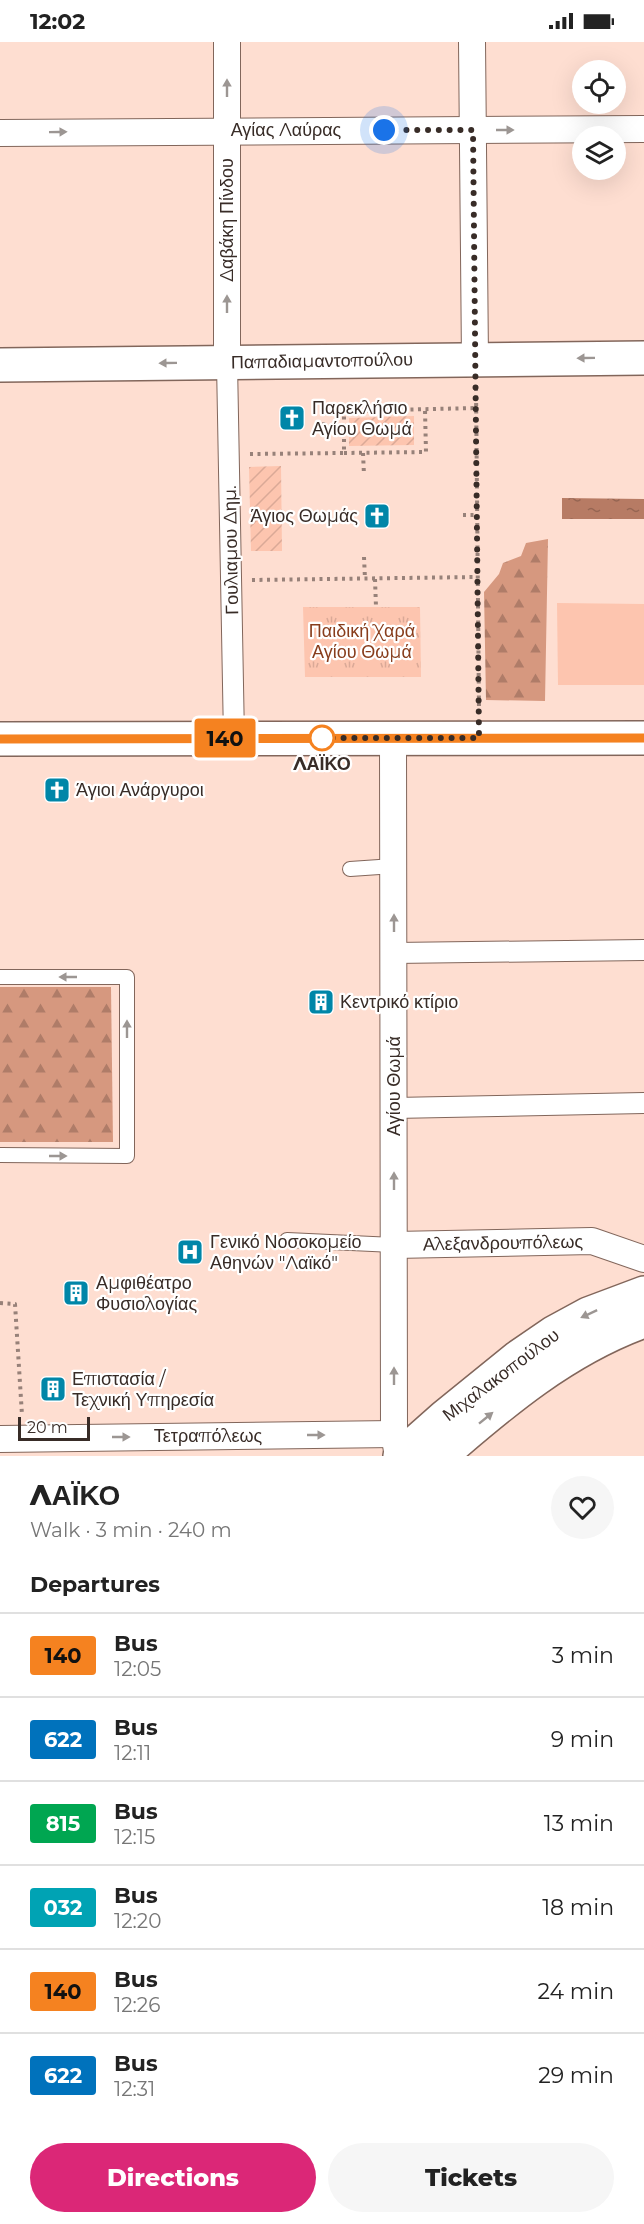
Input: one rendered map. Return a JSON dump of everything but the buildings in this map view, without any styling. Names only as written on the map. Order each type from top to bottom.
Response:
[{"type":"street","name":"Δαβάκη Πίνδου","points":[[227,42],[227,363]]},
{"type":"street","points":[[472,42],[475,360]]},
{"type":"street","name":"Αγίας Λαύρας","points":[[0,133],[644,129]]},
{"type":"street","name":"Παπαδιαμαντοπούλου","points":[[0,365],[644,357]]},
{"type":"street","name":"Γουλιαμου Δημ.","points":[[227,363],[234,738]]},
{"type":"street","name":"Αγίου Θωμά","points":[[393,738],[394,1245],[397,1449]]},
{"type":"street","points":[[0,739],[644,738]]},
{"type":"street","points":[[394,953],[644,950]]},
{"type":"street","points":[[394,1108],[644,1103]]},
{"type":"street","name":"Αλεξανδρουπόλεως","points":[[394,1245],[592,1241],[644,1259]]},
{"type":"street","name":"Μιχαλακοπούλου","points":[[397,1449],[444,1417],[518,1357],[553,1333],[588,1314],[644,1293]]},
{"type":"street","name":"Μιχαλακοπούλου","points":[[441,1456],[535,1379],[569,1355],[599,1339],[644,1322]]},
{"type":"street","name":"Τετραπόλεως","points":[[16,1439],[397,1449]]},
{"type":"lane","points":[[350,869],[394,866]]},
{"type":"lane","points":[[0,977],[127,977],[127,1156],[0,1155]]},
{"type":"lane","points":[[287,1240],[394,1245]]},
{"type":"path","points":[[475,360],[479,738]]},
{"type":"path","points":[[344,453],[344,411],[477,408]]},
{"type":"path","points":[[230,454],[426,452],[425,410]]},
{"type":"path","points":[[322,424],[344,428]]},
{"type":"path","points":[[363,453],[364,475]]},
{"type":"path","points":[[463,514],[476,514]]},
{"type":"path","points":[[364,557],[365,579]]},
{"type":"path","points":[[232,580],[477,577]]},
{"type":"path","points":[[375,579],[376,607]]},
{"type":"path","points":[[0,1303],[15,1304],[16,1439]]},
{"type":"green space","points":[[414,416],[414,445],[349,446],[349,418]]},
{"type":"green space","points":[[281,466],[282,551],[251,551],[249,467]]},
{"type":"green space","points":[[548,539],[545,701],[486,700],[484,592],[499,574],[503,563],[521,556],[526,543]]},
{"type":"green space","points":[[557,603],[644,604],[644,685],[558,685]]},
{"type":"green space","name":"Παιδική Χαρά Αγίου Θωμά","points":[[303,607],[420,607],[421,677],[305,677]]},
{"type":"green space","points":[[0,987],[111,987],[113,1142],[0,1142]]},
{"type":"water","points":[[562,498],[644,499],[644,519],[562,519]]},
{"type":"bus line","name":"140","points":[[0,739],[644,738]]},
{"type":"place","name":"Παρεκλήσιο Αγίου Θωμά","points":[[292,418]]},
{"type":"place","name":"Άγιος Θωμάς","points":[[377,516]]},
{"type":"place","name":"ΛΑΪΚΟ","points":[[322,738]]},
{"type":"place","name":"Άγιοι Ανάργυροι","points":[[57,790]]},
{"type":"place","name":"Κεντρικό κτίριο","points":[[321,1002]]},
{"type":"place","name":"Γενικό Νοσοκομείο Αθηνών \"Λαϊκό\"","points":[[190,1252]]},
{"type":"place","name":"Αμφιθέατρο Φυσιολογίας","points":[[76,1293]]},
{"type":"place","name":"Επιστασία / Τεχνική Υπηρεσία","points":[[53,1389]]},
{"type":"route","points":[[322,738],[479,738],[473,130],[384,130]]}]
